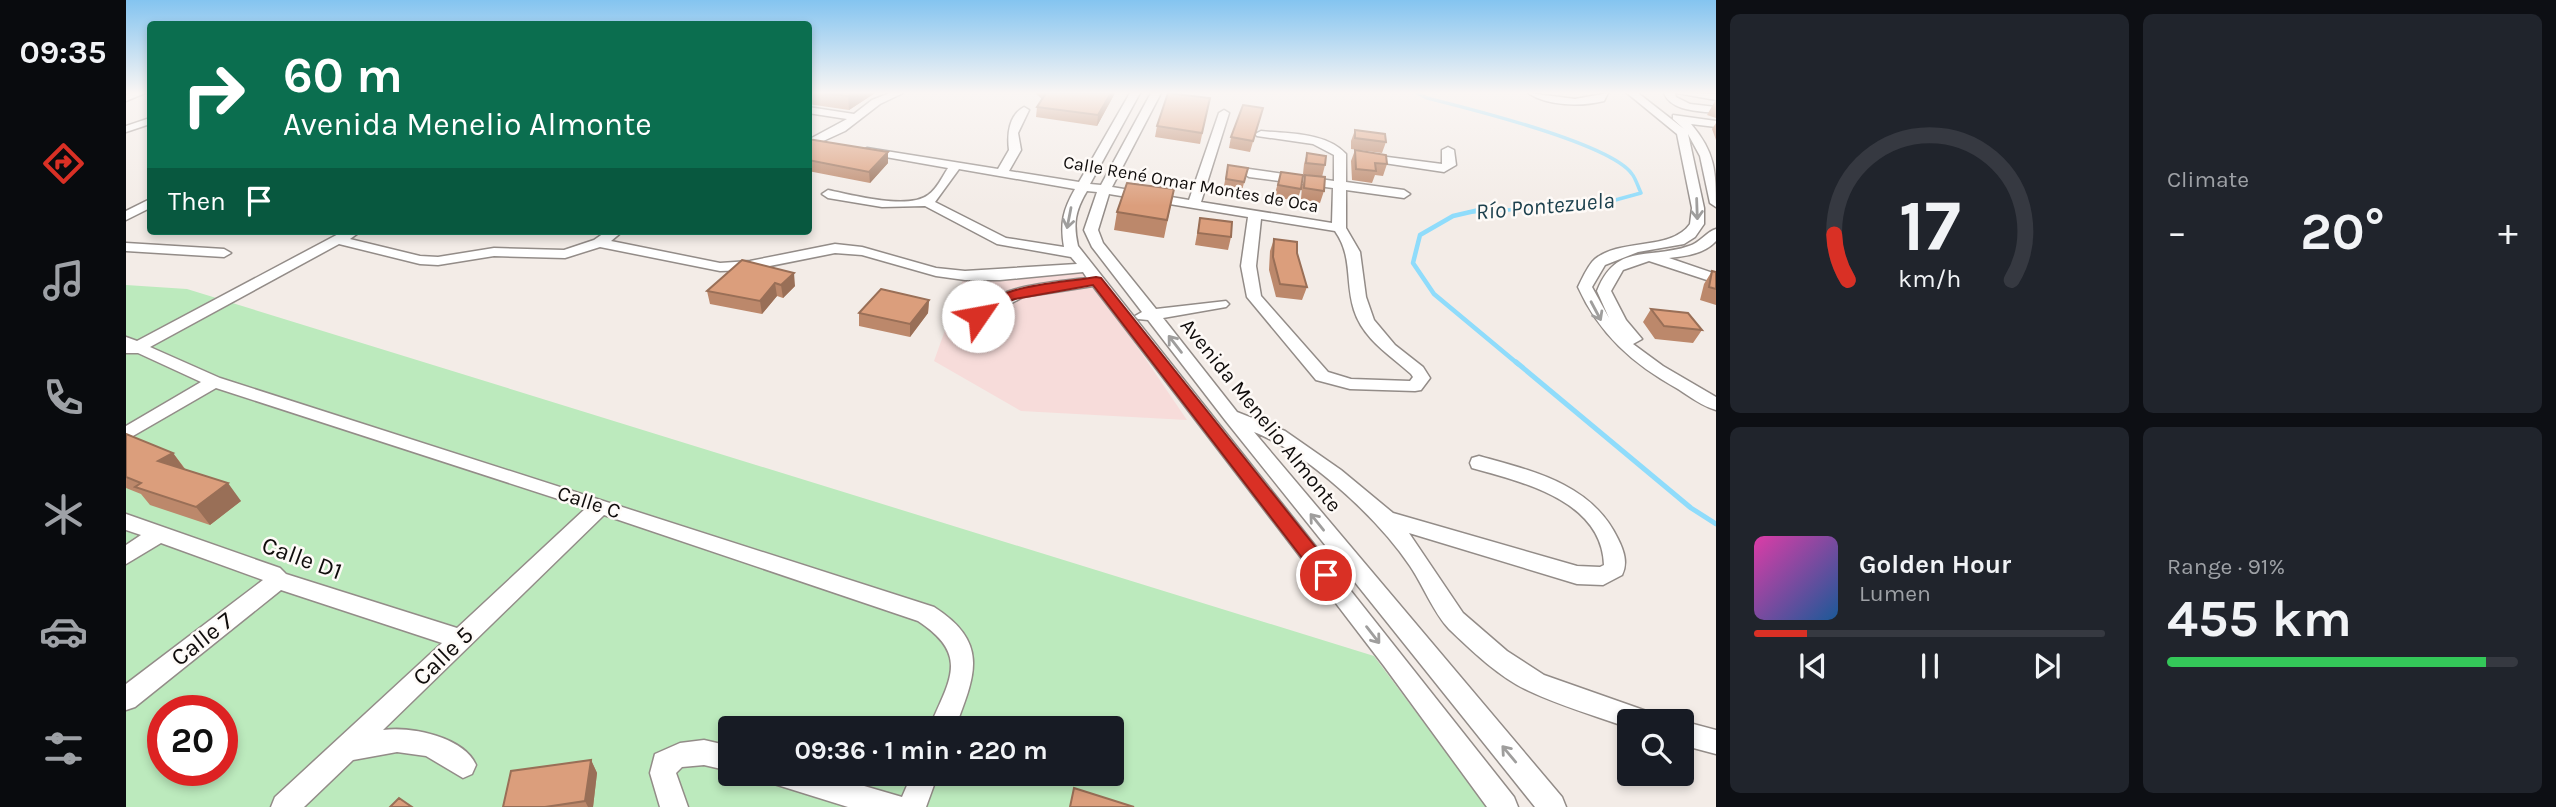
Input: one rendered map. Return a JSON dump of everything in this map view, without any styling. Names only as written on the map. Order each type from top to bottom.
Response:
[{"type":"street","points":[[812,142],[839,131]]},
{"type":"street","points":[[1002,173],[1014,150],[1013,131]]},
{"type":"street","points":[[1113,131],[1070,209],[1067,227],[1086,267],[1504,807]]},
{"type":"street","name":"Avenida Menelio Almonte","points":[[1136,131],[1093,217],[1091,230],[1097,244],[1231,416],[1552,807]]},
{"type":"street","points":[[1194,203],[1218,131]]},
{"type":"street","points":[[1682,131],[1698,208],[1697,224],[1690,234],[1679,241],[1635,248],[1600,262],[1585,287],[1601,321],[1623,345],[1655,369],[1716,404]]},
{"type":"street","points":[[1692,131],[1697,135],[1712,166],[1716,203]]},
{"type":"street","points":[[1261,134],[1320,143],[1336,149],[1340,154],[1339,229]]},
{"type":"street","name":"Calle René Omar Montes de Oca","points":[[812,143],[1194,203],[1339,229],[1352,244],[1356,257],[1365,317],[1398,356],[1419,372],[1422,378],[1415,386],[1350,384],[1322,376],[1254,297],[1249,285],[1255,214]]},
{"type":"street","points":[[1340,154],[1444,168],[1450,165],[1448,150]]},
{"type":"street","points":[[1690,163],[1712,166]]},
{"type":"street","points":[[828,194],[891,204],[926,202],[934,197],[955,166]]},
{"type":"street","points":[[1250,173],[1404,194]]},
{"type":"street","points":[[926,202],[1002,241],[1086,267]]},
{"type":"street","points":[[126,216],[147,205]]},
{"type":"street","points":[[1716,233],[1711,241],[1699,248],[1632,260],[1616,268],[1604,291],[1619,322],[1640,344],[1669,366],[1716,392]]},
{"type":"street","points":[[130,347],[347,235]]},
{"type":"street","points":[[338,240],[429,261],[494,252],[565,254],[599,243],[610,235]]},
{"type":"street","points":[[599,243],[725,267],[748,266],[806,251],[832,248],[853,249],[950,274],[969,276],[1086,267]]},
{"type":"street","points":[[126,247],[224,253]]},
{"type":"street","points":[[1635,248],[1650,257],[1716,279]]},
{"type":"street","points":[[978,316],[996,301],[1086,267]]},
{"type":"street","points":[[1125,319],[1221,304]]},
{"type":"street","name":"Calle C","points":[[130,347],[214,382],[926,614],[945,625],[957,637],[964,653],[964,672],[947,716]]},
{"type":"street","points":[[126,434],[214,382]]},
{"type":"street","points":[[1194,407],[1231,416],[1279,435],[1334,475],[1386,519],[1417,559],[1455,620],[1499,658],[1536,683],[1617,712]]},
{"type":"street","points":[[1386,519],[1577,575],[1603,576],[1614,569],[1612,549],[1605,533],[1576,499],[1531,478],[1479,463]]},
{"type":"street","name":"Calle 5","points":[[285,807],[601,506]]},
{"type":"street","name":"Calle D1","points":[[126,522],[272,574],[278,580],[461,639]]},
{"type":"street","points":[[126,556],[157,535]]},
{"type":"street","name":"Calle 7","points":[[126,699],[278,580]]},
{"type":"street","points":[[1694,736],[1716,742]]},
{"type":"street","points":[[346,749],[397,740],[430,745],[463,765]]},
{"type":"street","points":[[674,807],[663,774],[664,763],[677,754],[691,751],[705,751],[718,755]]},
{"type":"street","points":[[821,786],[894,807]]},
{"type":"street","points":[[912,807],[920,786]]},
{"type":"shaded area","points":[[1087,273],[1187,420],[1021,411],[934,361],[964,277]]},
{"type":"green space","points":[[126,285],[187,289],[1374,656],[1487,807],[126,807]]},
{"type":"building","points":[[1233,131],[1256,131],[1253,141],[1231,137]]},
{"type":"building","points":[[1355,131],[1360,131],[1385,134],[1386,142],[1355,138]]},
{"type":"building","points":[[812,140],[888,152],[869,172],[812,161]]},
{"type":"building","points":[[1355,150],[1386,155],[1387,164],[1375,163],[1376,171],[1356,169]]},
{"type":"building","points":[[1307,153],[1326,156],[1325,165],[1306,163]]},
{"type":"building","points":[[1228,165],[1248,168],[1244,182],[1226,179]]},
{"type":"building","points":[[1281,172],[1303,175],[1301,189],[1278,185]]},
{"type":"building","points":[[1305,175],[1325,177],[1324,191],[1304,188]]},
{"type":"building","points":[[1127,183],[1174,189],[1167,220],[1117,212]]},
{"type":"building","points":[[1200,218],[1232,222],[1231,237],[1198,233]]},
{"type":"building","points":[[1274,239],[1297,242],[1297,253],[1307,287],[1280,284],[1273,257]]},
{"type":"building","points":[[742,260],[794,273],[781,285],[775,283],[760,301],[707,291]]},
{"type":"building","points":[[1712,271],[1716,272],[1716,289],[1709,287]]},
{"type":"building","points":[[881,289],[929,300],[910,324],[859,313]]},
{"type":"building","points":[[1651,309],[1688,313],[1702,330],[1664,326]]},
{"type":"building","points":[[126,434],[173,453],[158,461],[228,483],[196,507],[135,487],[141,483],[126,477]]},
{"type":"building","points":[[591,760],[585,801],[545,807],[503,807],[511,771]]},
{"type":"building","points":[[1074,788],[1134,807],[1070,807]]},
{"type":"building","points":[[399,798],[412,807],[390,807]]},
{"type":"waterway","name":"Río Pontezuela","points":[[1471,212],[1597,205],[1641,193],[1632,174],[1619,162],[1596,150],[1544,131]]},
{"type":"waterway","name":"Río Pontezuela","points":[[1471,212],[1479,210]]},
{"type":"waterway","name":"Río Pontezuela","points":[[1471,212],[1453,216],[1420,235],[1413,263],[1434,294],[1518,364]]},
{"type":"waterway","name":"Río Pontezuela","points":[[1516,362],[1691,508],[1716,524]]},
{"type":"route","points":[[978,316],[996,301],[1013,295],[1096,281],[1326,575]]}]
